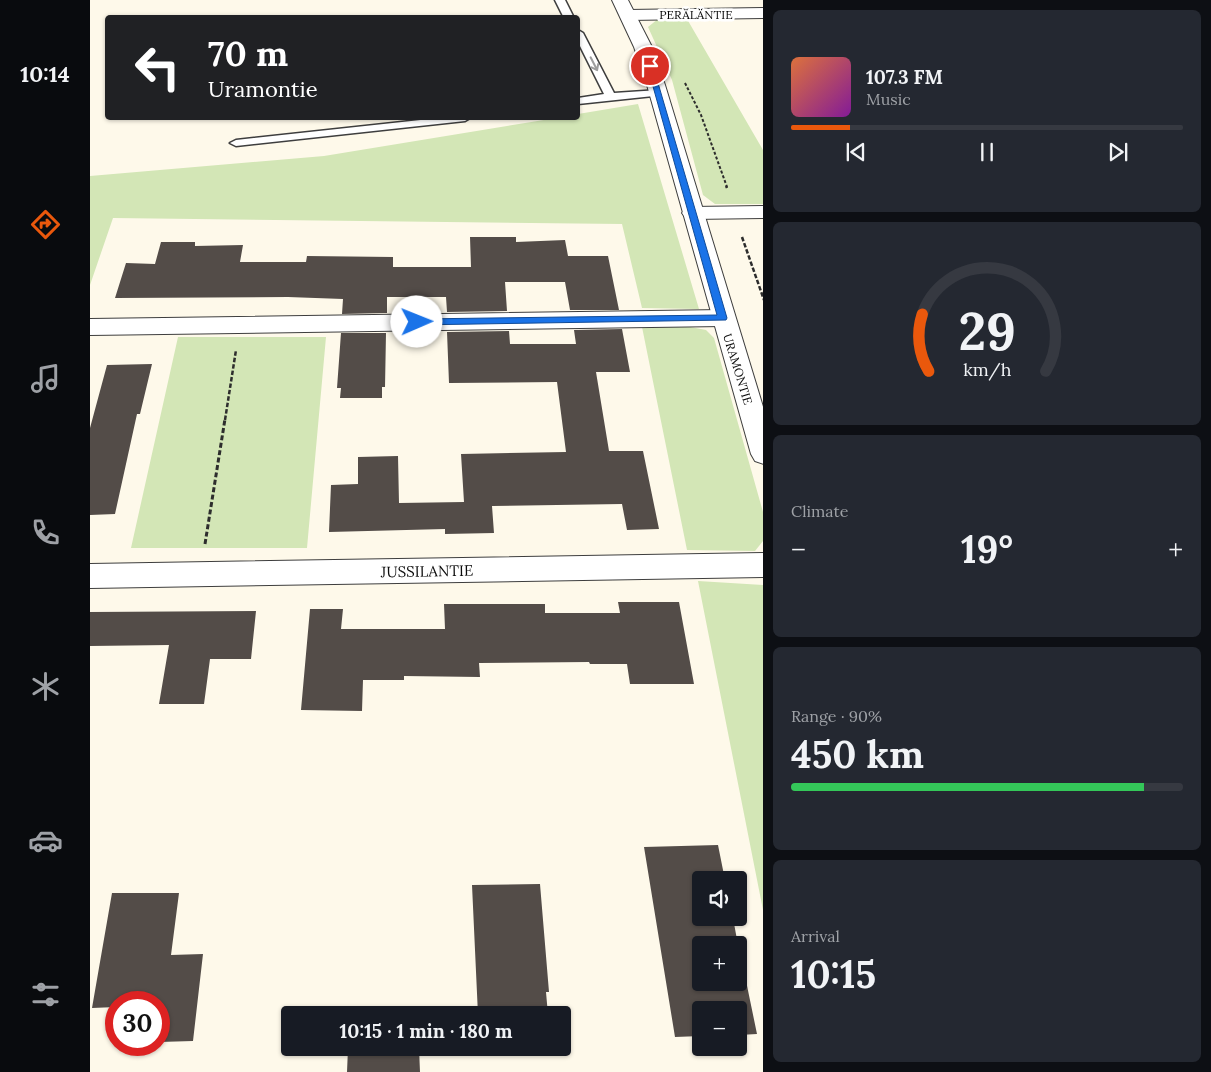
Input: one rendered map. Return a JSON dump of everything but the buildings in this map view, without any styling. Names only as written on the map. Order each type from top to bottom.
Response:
[{"type":"street","name":"PERÄLÄNTIE","points":[[624,7],[763,13]]},
{"type":"street","name":"URAMONTIE","points":[[624,7],[643,48],[659,93],[692,213],[763,451]]},
{"type":"street","points":[[692,213],[763,212]]},
{"type":"street","points":[[90,327],[723,318]]},
{"type":"street","name":"JUSSILANTIE","points":[[90,576],[763,565]]},
{"type":"lane","points":[[560,0],[568,15]]},
{"type":"lane","points":[[580,37],[610,96]]},
{"type":"lane","points":[[580,101],[610,96],[659,93]]},
{"type":"lane","points":[[236,143],[448,120]]},
{"type":"path","points":[[684,81],[700,115],[763,297]]},
{"type":"path","points":[[201,574],[240,325]]},
{"type":"green space","points":[[658,19],[687,19],[763,150],[763,204],[715,204],[703,195],[672,80],[648,27]]},
{"type":"green space","points":[[638,104],[699,309],[642,308],[622,224],[113,218],[90,285],[90,176],[324,156],[544,120],[580,120],[580,114]]},
{"type":"green space","points":[[685,326],[706,330],[714,338],[763,512],[763,541],[755,551],[687,550],[642,327]]},
{"type":"green space","points":[[178,337],[326,337],[307,548],[131,548]]},
{"type":"green space","points":[[698,581],[763,585],[763,910]]},
{"type":"route","points":[[417,322],[723,318],[650,66]]}]
